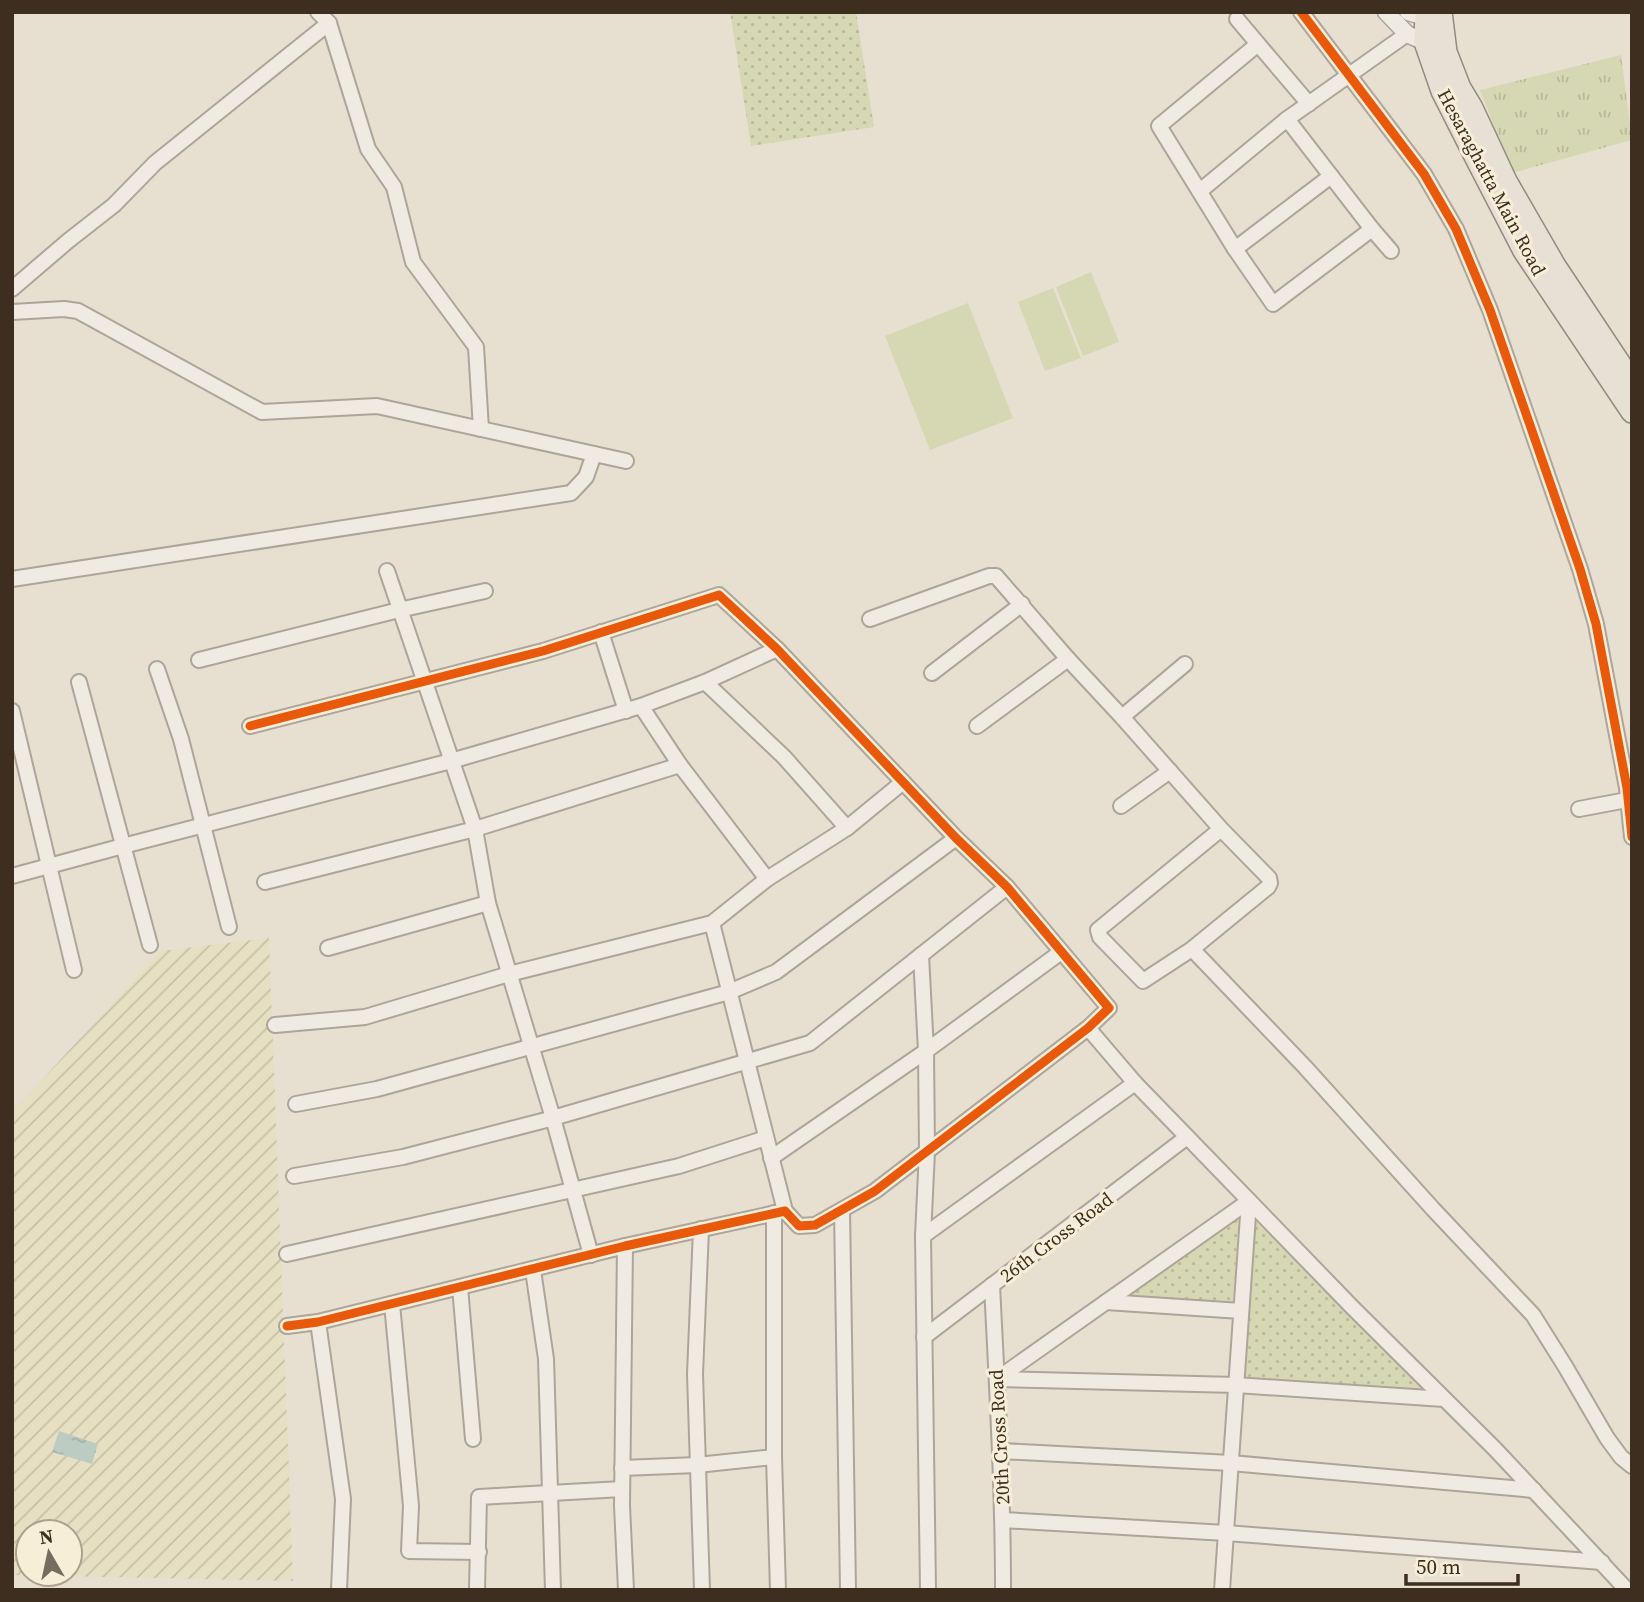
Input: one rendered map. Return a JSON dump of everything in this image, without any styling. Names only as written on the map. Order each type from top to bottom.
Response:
[{"type":"main road","name":"Hesaraghatta Main Road","points":[[1428,14],[1416,38],[1524,251],[1632,412]]},
{"type":"main road","name":"Hesaraghatta Main Road","points":[[1428,14],[1460,88],[1506,181],[1555,266],[1632,382]]},
{"type":"street","points":[[318,12],[329,23],[368,149],[394,187],[413,262],[476,347],[481,429]]},
{"type":"street","points":[[1301,12],[1424,174],[1456,229],[1490,310],[1580,569],[1596,624],[1630,799],[1632,837]]},
{"type":"street","points":[[1386,12],[1416,38],[1446,52]]},
{"type":"street","points":[[1237,19],[1308,104]]},
{"type":"street","points":[[12,289],[114,205],[155,163],[329,23]]},
{"type":"street","points":[[1200,191],[1287,119],[1348,75],[1416,38]]},
{"type":"street","points":[[1258,44],[1159,126],[1235,249],[1273,304],[1372,229]]},
{"type":"street","points":[[1287,119],[1391,251]]},
{"type":"street","points":[[1235,249],[1331,176]]},
{"type":"street","points":[[12,312],[64,309],[78,311],[262,412],[377,406],[626,461]]},
{"type":"street","points":[[12,579],[571,494],[586,477],[594,454]]},
{"type":"street","points":[[387,571],[475,829],[488,903],[591,1255]]},
{"type":"street","points":[[870,620],[993,576],[1000,579],[1221,829],[1269,877],[1268,887],[1192,949],[1143,981],[1100,937],[1098,930],[1221,829]]},
{"type":"street","points":[[199,660],[400,610],[485,592]]},
{"type":"street","points":[[250,726],[543,651],[719,594],[777,649],[956,838],[1007,887],[1109,1008],[1088,1028],[875,1191],[815,1225],[799,1226],[780,1212],[625,1246],[318,1322],[287,1326]]},
{"type":"street","points":[[932,673],[1021,604]]},
{"type":"street","points":[[601,632],[626,711]]},
{"type":"street","points":[[12,876],[451,761],[626,711],[705,682],[777,649]]},
{"type":"street","points":[[977,726],[1068,659]]},
{"type":"street","points":[[1122,717],[1185,664]]},
{"type":"street","points":[[157,669],[181,739],[229,927]]},
{"type":"street","points":[[79,682],[150,945]]},
{"type":"street","points":[[705,682],[784,757],[847,828]]},
{"type":"street","points":[[641,706],[680,765],[766,879]]},
{"type":"street","points":[[12,711],[74,970]]},
{"type":"street","points":[[265,882],[475,829],[680,765]]},
{"type":"street","points":[[1121,806],[1170,771]]},
{"type":"street","points":[[275,1025],[365,1017],[509,974],[712,923],[766,879],[847,828],[903,782]]},
{"type":"street","points":[[1578,809],[1630,799]]},
{"type":"street","points":[[296,1104],[377,1089],[729,992],[776,972],[956,838]]},
{"type":"street","points":[[294,1176],[403,1157],[553,1118],[810,1043],[1007,887]]},
{"type":"street","points":[[328,948],[488,903]]},
{"type":"street","points":[[712,923],[771,1158],[780,1212],[774,1457],[778,1590]]},
{"type":"street","points":[[1192,949],[1533,1315],[1607,1438],[1621,1457],[1632,1466]]},
{"type":"street","points":[[771,1158],[1061,953]]},
{"type":"street","points":[[920,955],[926,1051],[927,1151],[923,1236],[928,1590]]},
{"type":"street","points":[[1088,1028],[1135,1083],[1534,1490],[1627,1590]]},
{"type":"street","points":[[923,1236],[1135,1083]]},
{"type":"street","name":"26th Cross Road","points":[[924,1337],[1187,1137]]},
{"type":"street","points":[[287,1254],[679,1166],[766,1138]]},
{"type":"street","points":[[997,1379],[1249,1201]]},
{"type":"street","points":[[1222,1590],[1249,1201]]},
{"type":"street","points":[[842,1210],[848,1590]]},
{"type":"street","points":[[701,1229],[695,1374],[702,1590]]},
{"type":"street","points":[[625,1246],[622,1489],[626,1590]]},
{"type":"street","points":[[533,1270],[546,1359],[553,1590]]},
{"type":"street","name":"20th Cross Road","points":[[992,1285],[1001,1451],[1003,1590]]},
{"type":"street","points":[[460,1287],[473,1439]]},
{"type":"street","points":[[1106,1302],[1241,1311]]},
{"type":"street","points":[[392,1304],[411,1506],[409,1550],[479,1552]]},
{"type":"street","points":[[318,1322],[343,1499],[339,1590]]},
{"type":"street","points":[[997,1379],[1236,1385],[1444,1399]]},
{"type":"street","points":[[1001,1451],[1231,1463],[1534,1490]]},
{"type":"street","points":[[622,1468],[697,1465],[774,1457]]},
{"type":"street","points":[[477,1590],[479,1497],[622,1489]]},
{"type":"street","points":[[1003,1520],[1226,1533],[1602,1562]]},
{"type":"shaded area","points":[[269,938],[293,1581],[84,1577],[84,1518],[14,1518],[12,1575],[12,1112],[161,951]]},
{"type":"green space","points":[[730,12],[856,12],[874,127],[751,146]]},
{"type":"green space","points":[[1621,55],[1632,140],[1512,173],[1480,90]]},
{"type":"green space","points":[[1091,272],[1119,342],[1083,356],[1056,287]]},
{"type":"green space","points":[[1053,288],[1081,358],[1045,371],[1018,302]]},
{"type":"green space","points":[[968,303],[1013,418],[930,450],[885,336]]},
{"type":"green space","points":[[1239,1215],[1233,1302],[1122,1297]]},
{"type":"green space","points":[[1256,1217],[1425,1392],[1242,1377]]},
{"type":"water","points":[[59,1431],[98,1444],[92,1464],[52,1452]]},
{"type":"cycle path","points":[[1301,12],[1424,174],[1456,229],[1490,310],[1580,569],[1596,624],[1627,788],[1632,837]]},
{"type":"cycle path","points":[[250,726],[543,651],[719,595],[777,649],[956,838],[1007,887],[1109,1008],[1088,1028],[875,1191],[815,1225],[799,1226],[785,1211],[625,1246],[318,1322],[287,1326]]}]
